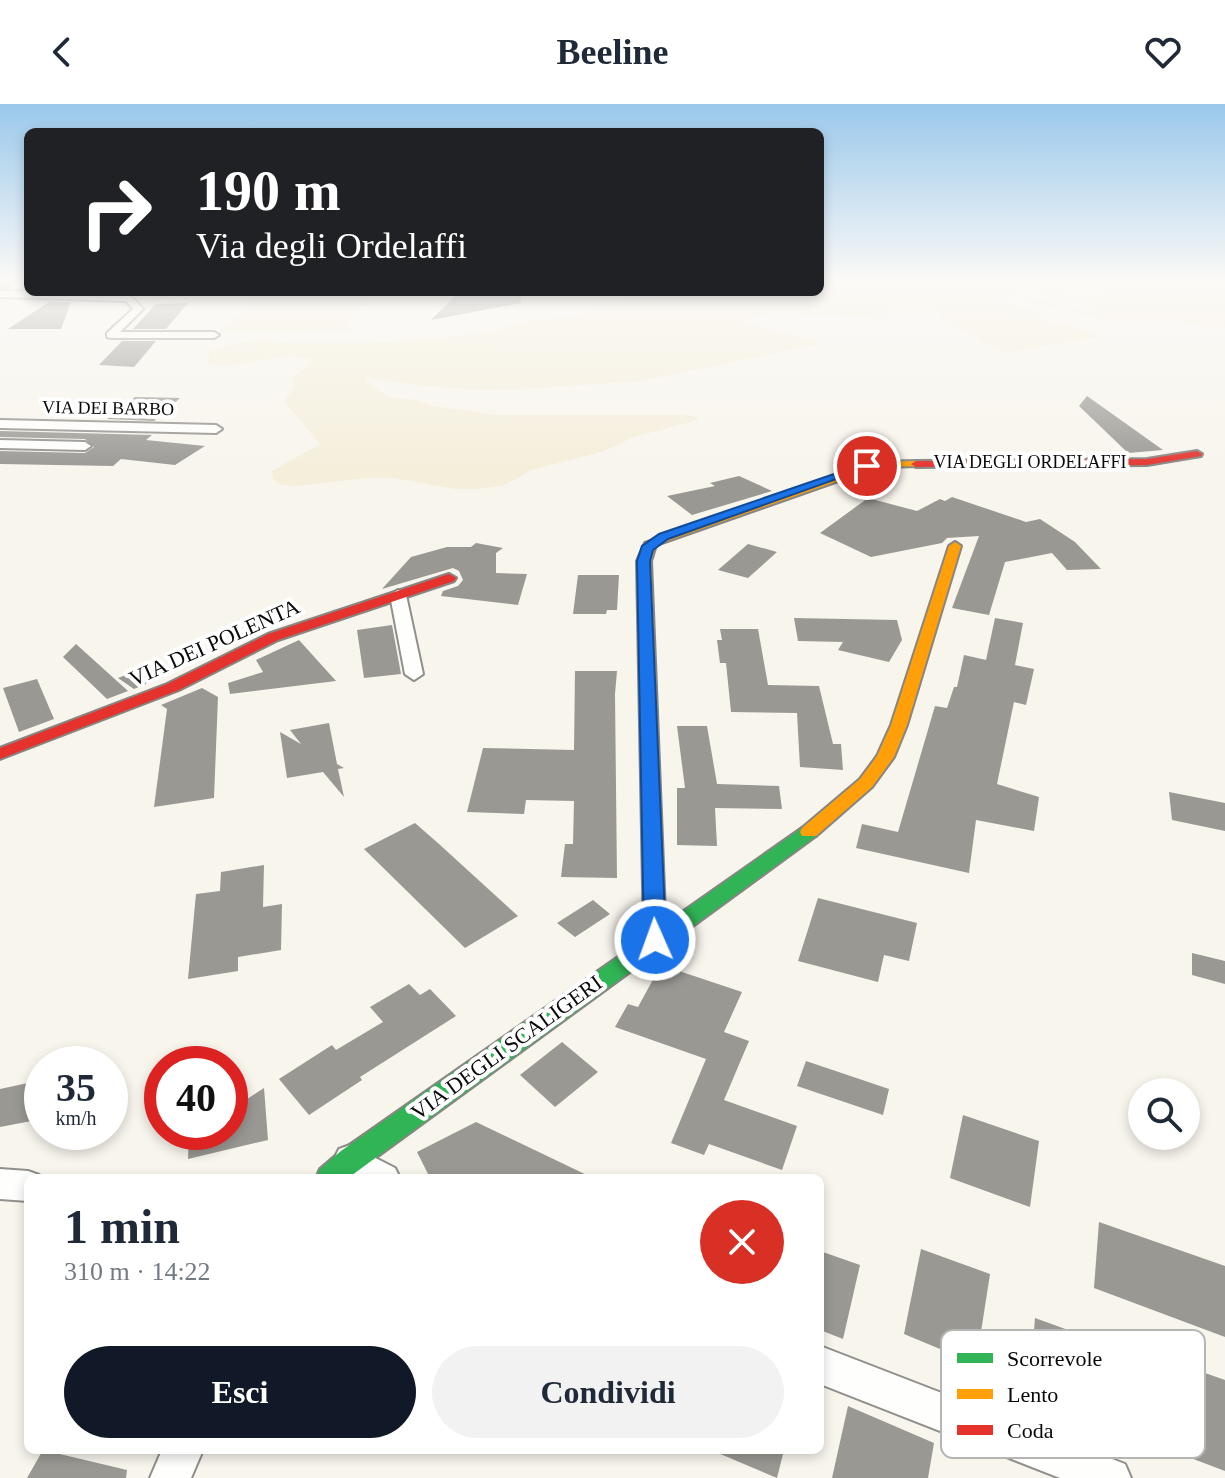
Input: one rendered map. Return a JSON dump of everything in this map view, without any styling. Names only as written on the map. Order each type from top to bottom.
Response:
[{"type":"street","name":"VIA DEI BARBO","points":[[0,424],[216,429]]},
{"type":"street","points":[[0,444],[85,446]]},
{"type":"street","name":"VIA DEGLI ORDELAFFI","points":[[655,940],[644,561],[651,543],[877,464],[1147,462],[1197,454]]},
{"type":"street","name":"VIA DEGLI SCALIGERI","points":[[340,1168],[819,825],[876,770],[899,725],[955,546]]},
{"type":"street","name":"VIA DEI POLENTA","points":[[0,754],[173,687],[273,637],[449,578]]},
{"type":"street","points":[[398,595],[414,674]]},
{"type":"street","points":[[340,1168],[366,1174]]},
{"type":"street","points":[[0,1184],[24,1186]]},
{"type":"street","points":[[824,1367],[941,1412]]},
{"type":"street","points":[[170,1478],[181,1454]]},
{"type":"street","points":[[1059,1458],[1111,1478]]},
{"type":"shaded area","points":[[232,345],[814,345],[642,381],[487,390],[421,386],[366,377],[388,397],[499,415],[683,415],[697,417],[698,420],[634,437],[602,452],[531,470],[505,485],[478,489],[455,489],[394,478],[281,485],[273,479],[272,471],[320,444],[284,401],[295,387],[292,380],[314,359],[289,356],[225,366],[207,364],[210,350]]},
{"type":"shaded area","points":[[988,345],[1051,345],[1008,352]]},
{"type":"building","points":[[118,345],[153,345],[134,367],[99,365]]},
{"type":"building","points":[[1087,396],[1163,450],[1128,453],[1079,406]]},
{"type":"building","points":[[135,397],[180,398],[154,421],[107,419]]},
{"type":"building","points":[[0,431],[152,435],[146,440],[205,446],[175,465],[121,459],[113,466],[0,464],[0,451],[85,453],[94,447],[85,439],[0,437]]},
{"type":"building","points":[[739,476],[772,491],[692,515],[667,496],[715,486],[710,483]]},
{"type":"building","points":[[952,497],[1026,522],[1040,519],[1075,542],[1101,569],[1067,570],[1052,553],[1005,562],[989,615],[952,608],[979,536],[947,538],[942,543],[871,557],[820,533],[868,498],[917,511],[940,499],[945,501]]},
{"type":"building","points":[[476,543],[503,548],[496,553],[496,573],[527,574],[518,605],[441,596],[443,591],[458,586],[463,580],[459,571],[453,568],[382,589],[411,557],[447,547],[471,547]]},
{"type":"building","points":[[748,544],[777,552],[748,578],[718,570]]},
{"type":"building","points":[[578,575],[619,575],[617,610],[607,610],[606,614],[573,614]]},
{"type":"building","points":[[794,618],[897,620],[902,640],[889,662],[838,650],[843,642],[798,641]]},
{"type":"building","points":[[995,618],[1023,623],[1015,665],[1034,669],[1026,705],[1014,702],[997,784],[1039,797],[1034,831],[976,820],[969,873],[856,848],[862,824],[898,832],[935,706],[947,708],[954,687],[957,687],[964,655],[986,660]]},
{"type":"building","points":[[392,625],[401,674],[364,678],[357,630]]},
{"type":"building","points":[[720,629],[758,629],[768,685],[819,686],[833,744],[841,744],[843,770],[800,767],[797,713],[731,712],[726,663],[720,663],[717,640],[722,640]]},
{"type":"building","points":[[299,640],[336,681],[230,694],[228,683],[263,672],[256,660]]},
{"type":"building","points":[[76,644],[128,691],[107,699],[63,657]]},
{"type":"building","points":[[154,664],[167,675],[134,689],[118,678]]},
{"type":"building","points":[[575,671],[617,671],[617,878],[561,877],[565,844],[573,844],[574,801],[526,800],[524,814],[467,812],[483,748],[574,750]]},
{"type":"building","points":[[37,679],[54,719],[19,732],[3,688]]},
{"type":"building","points":[[202,688],[218,697],[214,798],[154,807],[167,709],[161,705]]},
{"type":"building","points":[[329,723],[337,764],[344,768],[338,769],[344,797],[323,772],[287,778],[280,732],[301,744],[290,730]]},
{"type":"building","points":[[677,726],[707,726],[717,784],[779,786],[782,809],[715,808],[717,846],[677,845],[677,788],[685,788]]},
{"type":"building","points":[[1169,792],[1225,803],[1225,831],[1172,820]]},
{"type":"building","points":[[415,823],[518,916],[465,948],[364,849]]},
{"type":"building","points":[[264,865],[263,907],[282,904],[281,950],[238,957],[238,971],[188,979],[196,894],[220,891],[221,872]]},
{"type":"building","points":[[818,898],[917,923],[909,961],[884,955],[878,982],[798,961]]},
{"type":"building","points":[[593,900],[610,914],[575,937],[557,923]]},
{"type":"building","points":[[1192,953],[1225,961],[1225,984],[1192,975]]},
{"type":"building","points":[[661,965],[742,992],[724,1032],[749,1041],[724,1100],[797,1126],[782,1170],[709,1144],[704,1155],[671,1143],[706,1059],[615,1027],[628,1004],[638,1007]]},
{"type":"building","points":[[409,984],[420,995],[430,989],[456,1016],[360,1077],[362,1080],[309,1115],[279,1079],[332,1045],[336,1050],[383,1022],[370,1007]]},
{"type":"building","points":[[562,1042],[598,1072],[555,1107],[520,1075]]},
{"type":"building","points":[[806,1061],[889,1089],[883,1115],[797,1086]]},
{"type":"building","points":[[24,1084],[24,1122],[0,1127],[0,1089]]},
{"type":"building","points":[[264,1088],[268,1140],[248,1145],[248,1098]]},
{"type":"building","points":[[963,1115],[1039,1141],[1030,1207],[950,1178]]},
{"type":"building","points":[[476,1122],[585,1174],[428,1174],[417,1152]]},
{"type":"building","points":[[188,1150],[226,1150],[188,1159]]},
{"type":"building","points":[[1099,1222],[1225,1266],[1225,1337],[1094,1288]]},
{"type":"building","points":[[921,1249],[990,1274],[981,1330],[941,1330],[941,1349],[904,1334]]},
{"type":"building","points":[[824,1252],[860,1265],[843,1339],[824,1332]]},
{"type":"building","points":[[1035,1318],[1068,1330],[1034,1330]]},
{"type":"building","points":[[1205,1373],[1225,1380],[1225,1471],[1191,1458],[1205,1458]]},
{"type":"building","points":[[848,1406],[934,1443],[928,1478],[832,1478]]},
{"type":"building","points":[[41,1454],[60,1454],[127,1470],[126,1478],[27,1478]]},
{"type":"building","points":[[720,1454],[783,1454],[777,1478]]},
{"type":"traffic: fast","points":[[333,1174],[350,1159],[809,832]]},
{"type":"traffic: slow","points":[[655,940],[644,561],[651,543],[877,464],[916,464]]},
{"type":"traffic: slow","points":[[809,832],[866,783],[885,757],[899,725],[955,546]]},
{"type":"traffic: jam","points":[[916,464],[1147,462],[1197,454]]},
{"type":"traffic: jam","points":[[0,754],[173,687],[273,637],[449,578]]},
{"type":"route","points":[[655,940],[646,549],[656,539],[867,466]]}]
